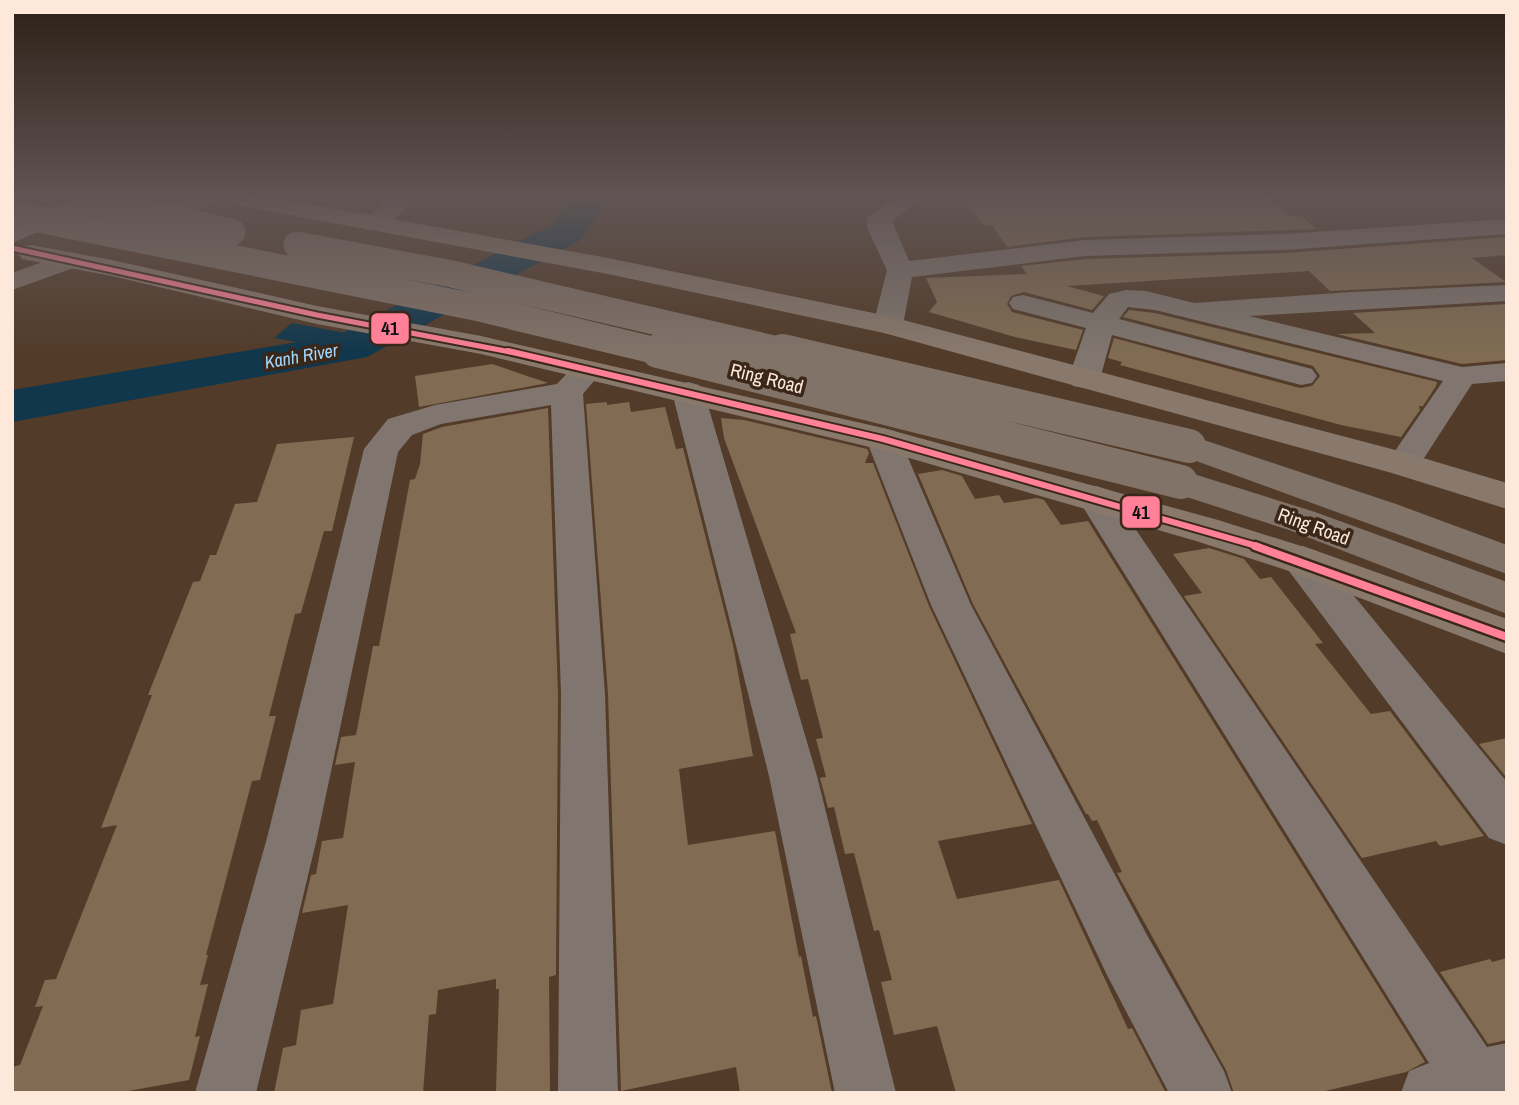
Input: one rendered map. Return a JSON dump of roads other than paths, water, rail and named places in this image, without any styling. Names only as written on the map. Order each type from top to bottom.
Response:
[{"type":"highway","points":[[24,251],[317,315],[481,345],[578,381],[688,392],[883,439],[1303,561],[1507,637]]},
{"type":"highway","points":[[69,260],[90,251]]},
{"type":"highway","points":[[112,268],[146,251]]},
{"type":"highway","points":[[520,251],[608,265],[888,325],[1403,464],[1507,496]]},
{"type":"main road","name":"Ring Road","points":[[194,251],[475,307],[1185,464],[1302,521],[1507,598]]},
{"type":"main road","name":"Ring Road","points":[[327,251],[452,274],[1383,513],[1507,560]]},
{"type":"main road","points":[[12,282],[69,260]]},
{"type":"street","points":[[888,325],[900,270],[891,251]]},
{"type":"street","points":[[900,270],[1063,251]]},
{"type":"street","points":[[1194,312],[1351,300],[1507,293]]},
{"type":"street","points":[[1084,379],[1102,324],[1111,307],[1120,300],[1134,298],[1462,376],[1507,372]]},
{"type":"street","points":[[1023,303],[1301,376]]},
{"type":"street","points":[[1403,464],[1462,376]]},
{"type":"street","points":[[225,1093],[292,838],[382,449],[400,427],[435,415],[578,381],[588,1093]]},
{"type":"street","points":[[688,392],[793,776],[866,1093]]},
{"type":"street","points":[[883,439],[951,604],[1127,955],[1202,1093]]},
{"type":"street","points":[[1096,499],[1471,1082]]},
{"type":"street","points":[[1303,561],[1507,821]]},
{"type":"water","points":[[292,323],[346,333],[325,347],[274,338]]},
{"type":"waterway","name":"Kanh River","points":[[12,406],[351,347],[531,251]]}]
